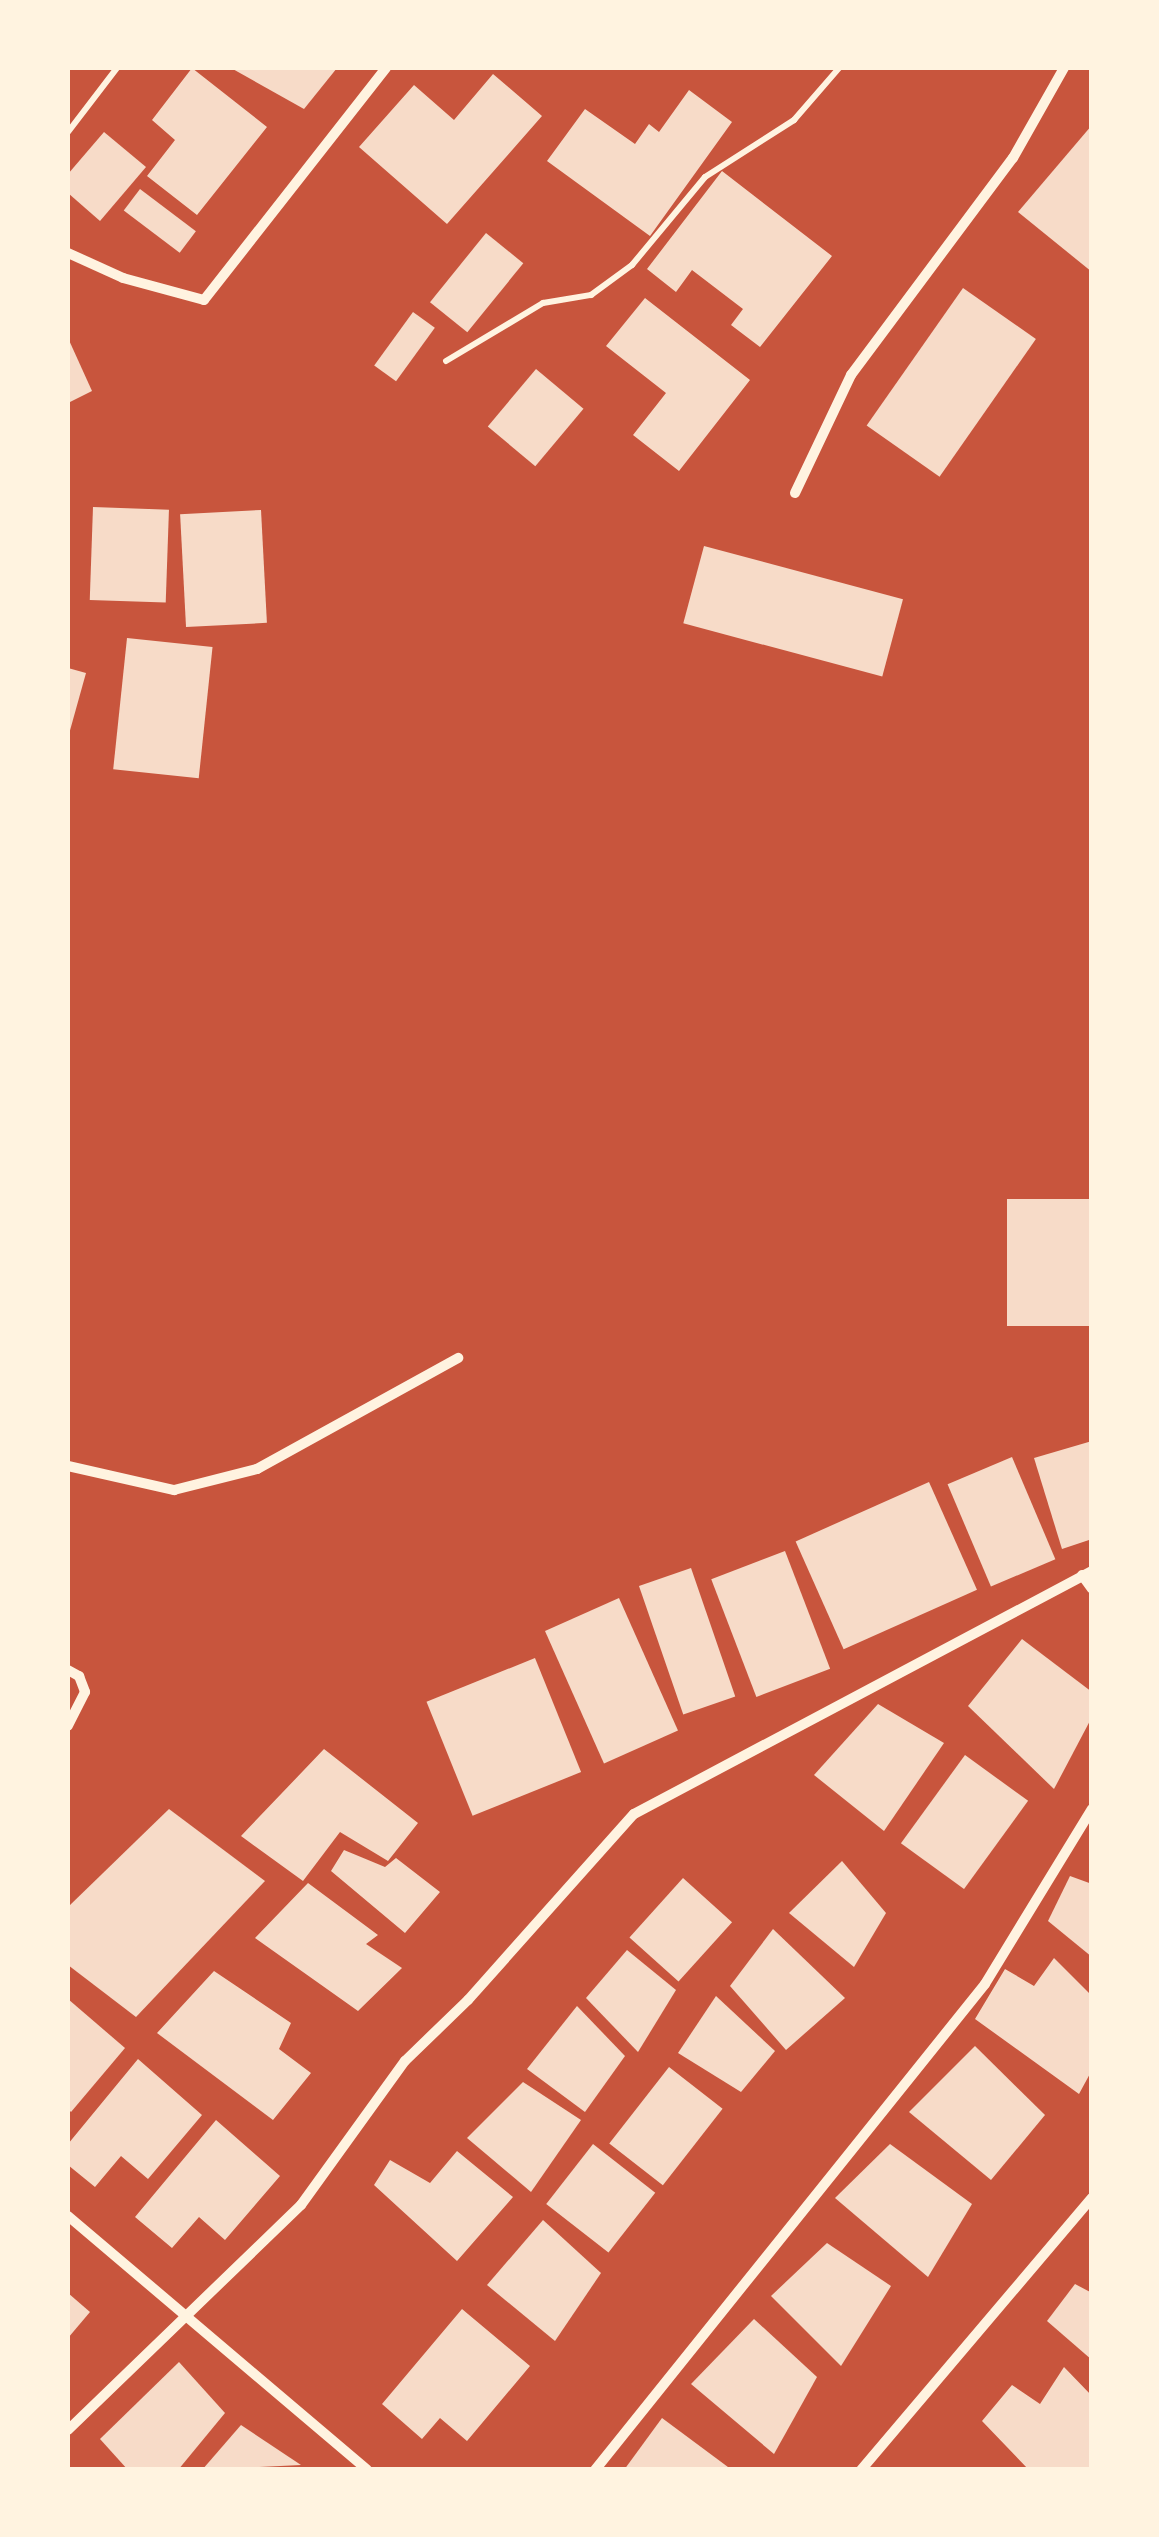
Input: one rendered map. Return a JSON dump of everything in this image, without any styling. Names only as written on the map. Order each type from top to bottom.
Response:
[{"type":"street","points":[[68,253],[123,278],[204,300],[386,68]]},
{"type":"street","points":[[795,493],[851,375],[1013,158],[1064,68]]},
{"type":"street","points":[[68,1466],[174,1490],[258,1469],[458,1358]]},
{"type":"street","points":[[68,2430],[301,2205],[405,2060],[468,2000],[634,1814],[1087,1573],[1092,1590]]},
{"type":"street","points":[[68,1670],[79,1676],[85,1692],[68,1726]]},
{"type":"street","points":[[595,2470],[746,2289],[984,1984],[1092,1809]]},
{"type":"street","points":[[861,2470],[1092,2198]]},
{"type":"street","points":[[68,2216],[367,2470]]},
{"type":"path","points":[[68,132],[117,68]]},
{"type":"path","points":[[446,362],[543,303],[592,294],[632,265],[705,177],[794,120],[839,68]]},
{"type":"building","points":[[192,68],[267,127],[197,215],[147,176],[175,140],[152,120]]},
{"type":"building","points":[[231,68],[337,68],[304,109]]},
{"type":"building","points":[[493,74],[542,116],[447,224],[359,147],[414,85],[454,120]]},
{"type":"building","points":[[689,90],[732,122],[650,236],[547,161],[585,109],[635,144],[649,124],[659,132]]},
{"type":"building","points":[[1092,125],[1092,272],[1018,212]]},
{"type":"building","points":[[104,132],[146,167],[100,221],[68,193],[68,174]]},
{"type":"building","points":[[722,171],[832,256],[760,347],[731,325],[743,309],[692,270],[676,292],[647,269]]},
{"type":"building","points":[[140,189],[196,231],[180,253],[124,211]]},
{"type":"building","points":[[486,233],[523,263],[467,332],[430,302]]},
{"type":"building","points":[[963,288],[1036,339],[940,477],[867,426]]},
{"type":"building","points":[[645,298],[750,380],[679,471],[633,435],[666,393],[606,346]]},
{"type":"building","points":[[413,312],[435,328],[396,381],[374,365]]},
{"type":"building","points":[[68,338],[92,391],[68,403]]},
{"type":"building","points":[[536,369],[583,409],[535,466],[488,426]]},
{"type":"building","points":[[93,507],[169,510],[166,603],[90,600]]},
{"type":"building","points":[[261,510],[267,623],[186,627],[180,514]]},
{"type":"building","points":[[704,546],[903,599],[882,677],[683,623]]},
{"type":"building","points":[[127,638],[213,647],[199,778],[113,769]]},
{"type":"building","points":[[68,668],[86,673],[69,734],[68,734]]},
{"type":"building","points":[[1007,1199],[1092,1199],[1092,1326],[1007,1326]]},
{"type":"building","points":[[1092,1441],[1092,1539],[1062,1549],[1034,1458]]},
{"type":"building","points":[[1012,1457],[1055,1559],[991,1587],[948,1484]]},
{"type":"building","points":[[929,1482],[977,1590],[844,1649],[796,1541]]},
{"type":"building","points":[[785,1551],[830,1669],[756,1697],[711,1579]]},
{"type":"building","points":[[691,1568],[735,1697],[683,1714],[639,1586]]},
{"type":"building","points":[[619,1598],[678,1730],[604,1763],[545,1631]]},
{"type":"building","points":[[1022,1639],[1092,1692],[1092,1717],[1054,1789],[968,1706]]},
{"type":"building","points":[[535,1658],[581,1772],[473,1816],[427,1702]]},
{"type":"building","points":[[878,1704],[944,1743],[884,1831],[814,1775]]},
{"type":"building","points":[[324,1749],[418,1823],[388,1861],[340,1832],[303,1881],[241,1836]]},
{"type":"building","points":[[965,1755],[1028,1801],[964,1889],[901,1843]]},
{"type":"building","points":[[169,1809],[265,1881],[136,2017],[68,1965],[68,1907]]},
{"type":"building","points":[[344,1850],[385,1867],[396,1858],[440,1892],[405,1933],[331,1871]]},
{"type":"building","points":[[842,1861],[886,1913],[854,1967],[789,1913]]},
{"type":"building","points":[[1070,1876],[1092,1884],[1092,1957],[1048,1921]]},
{"type":"building","points":[[683,1878],[732,1922],[679,1982],[629,1937]]},
{"type":"building","points":[[308,1883],[378,1935],[366,1944],[402,1968],[358,2011],[255,1938]]},
{"type":"building","points":[[773,1929],[845,1998],[786,2050],[730,1986]]},
{"type":"building","points":[[627,1950],[676,1990],[638,2052],[586,1998]]},
{"type":"building","points":[[1054,1958],[1092,1996],[1092,2070],[1079,2094],[975,2019],[1005,1969],[1034,1986]]},
{"type":"building","points":[[214,1971],[291,2023],[279,2049],[311,2073],[273,2120],[157,2033]]},
{"type":"building","points":[[716,1996],[775,2051],[741,2092],[678,2053]]},
{"type":"building","points":[[68,1999],[125,2048],[71,2112],[68,2109]]},
{"type":"building","points":[[577,2006],[625,2056],[585,2112],[527,2069]]},
{"type":"building","points":[[975,2046],[1045,2115],[991,2180],[909,2112]]},
{"type":"building","points":[[138,2059],[202,2115],[148,2179],[121,2156],[95,2187],[68,2165],[68,2144]]},
{"type":"building","points":[[669,2067],[723,2109],[663,2185],[609,2143]]},
{"type":"building","points":[[523,2082],[581,2120],[531,2192],[467,2138]]},
{"type":"building","points":[[216,2120],[280,2176],[225,2240],[199,2217],[172,2248],[135,2217]]},
{"type":"building","points":[[593,2144],[655,2193],[608,2253],[546,2204]]},
{"type":"building","points":[[890,2144],[972,2204],[928,2277],[835,2198]]},
{"type":"building","points":[[457,2151],[513,2197],[457,2261],[374,2185],[390,2160],[430,2183]]},
{"type":"building","points":[[543,2220],[601,2273],[555,2341],[487,2285]]},
{"type":"building","points":[[827,2243],[891,2286],[841,2366],[771,2296]]},
{"type":"building","points":[[1075,2284],[1092,2293],[1092,2360],[1047,2321]]},
{"type":"building","points":[[68,2293],[90,2312],[68,2338]]},
{"type":"building","points":[[462,2309],[530,2366],[467,2441],[440,2418],[422,2439],[382,2404]]},
{"type":"building","points":[[754,2319],[817,2377],[774,2454],[691,2384]]},
{"type":"building","points":[[179,2362],[225,2413],[178,2470],[128,2470],[100,2439]]},
{"type":"building","points":[[1064,2367],[1092,2396],[1092,2467],[1029,2470],[982,2421],[1012,2385],[1040,2404]]},
{"type":"building","points":[[662,2418],[732,2470],[624,2470]]},
{"type":"building","points":[[241,2425],[301,2465],[202,2470]]}]
